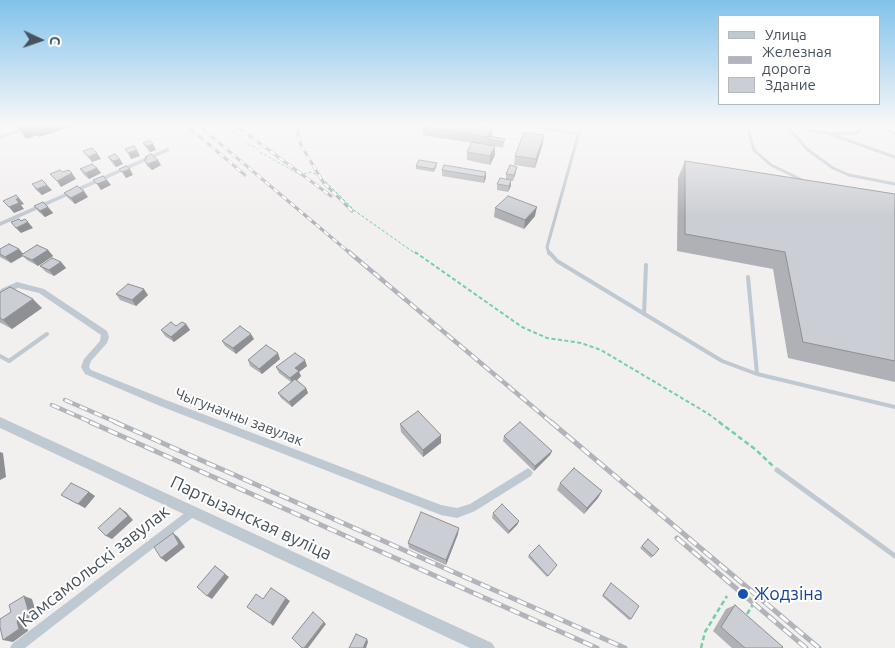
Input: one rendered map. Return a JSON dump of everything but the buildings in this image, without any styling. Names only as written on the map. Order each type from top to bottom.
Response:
[{"type":"street","points":[[0,224],[155,155]]},
{"type":"street","name":"Чыгуначны завулак","points":[[1,292],[17,285],[41,291],[104,332],[103,343],[88,359],[85,366],[88,372],[163,403],[441,510],[457,513],[472,508],[528,472]]},
{"type":"street","name":"Партызанская вуліца","points":[[0,422],[487,648]]},
{"type":"street","name":"Камсамольскі завулак","points":[[16,648],[193,512]]},
{"type":"lane","points":[[572,155],[547,247],[549,254],[722,361],[757,374],[895,407]]},
{"type":"lane","points":[[760,155],[771,165],[809,183]]},
{"type":"lane","points":[[815,155],[833,168],[849,175],[895,184]]},
{"type":"lane","points":[[644,314],[646,265]]},
{"type":"lane","points":[[748,277],[757,374]]},
{"type":"lane","points":[[0,356],[9,361],[48,334]]},
{"type":"lane","points":[[777,470],[895,556]]},
{"type":"path","points":[[266,155],[300,175],[311,172],[320,176],[355,211],[522,326],[547,338],[581,343],[601,350],[707,413],[755,449],[777,470]]},
{"type":"path","points":[[747,614],[761,592]]},
{"type":"path","points":[[701,648],[705,632],[727,596]]},
{"type":"railway","points":[[222,155],[245,175]]},
{"type":"railway","points":[[234,155],[351,254]]},
{"type":"railway","points":[[276,155],[331,196]]},
{"type":"railway","points":[[307,155],[323,182],[352,211]]},
{"type":"railway","points":[[349,252],[552,423]]},
{"type":"railway","points":[[65,400],[118,423]]},
{"type":"railway","points":[[52,405],[93,423]]},
{"type":"railway","points":[[90,422],[597,648]]},
{"type":"railway","points":[[115,422],[625,648]]},
{"type":"railway","points":[[551,422],[819,648]]},
{"type":"railway","points":[[677,538],[806,648]]},
{"type":"place","name":"Жодзіна","points":[[743,594]]}]
